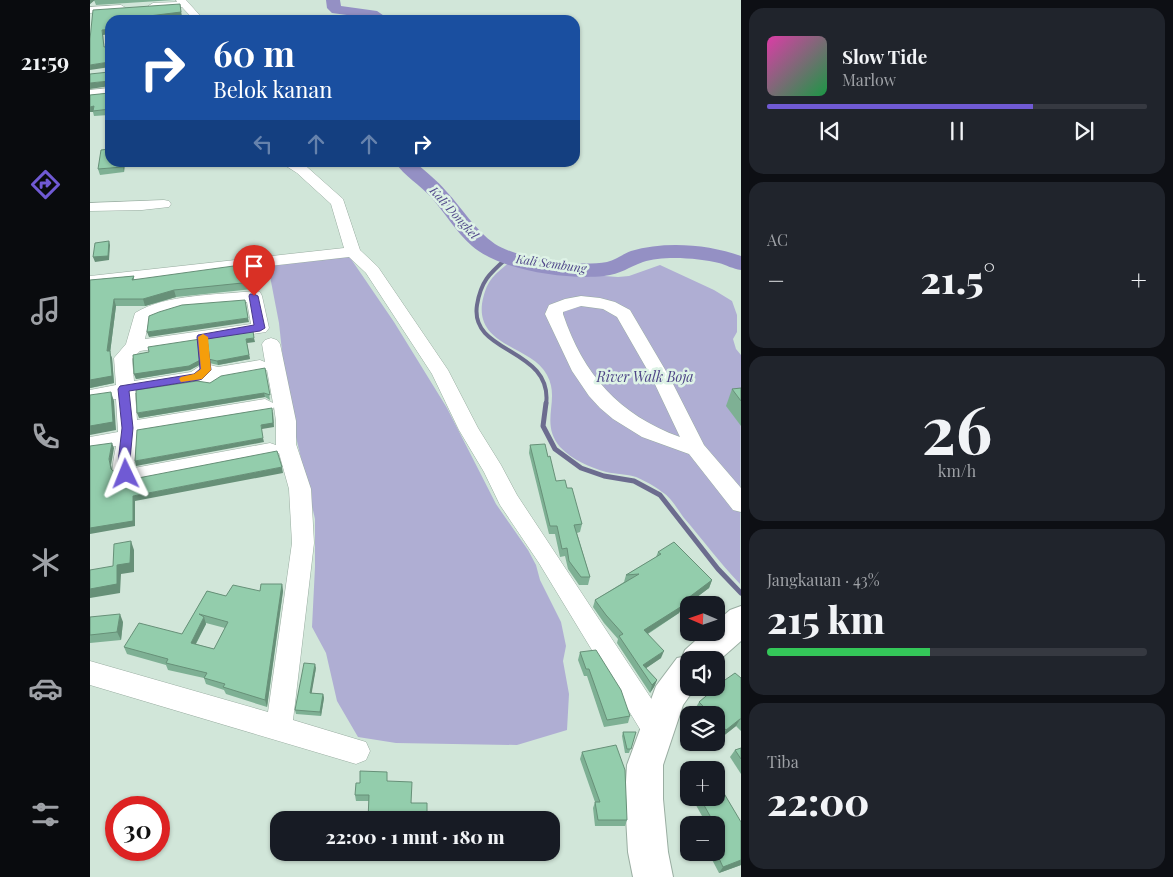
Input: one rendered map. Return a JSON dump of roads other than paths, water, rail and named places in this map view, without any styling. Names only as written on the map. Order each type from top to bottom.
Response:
[{"type":"main road","points":[[706,651],[740,620]]},
{"type":"main road","points":[[650,864],[644,798],[645,765],[668,697],[680,681]]},
{"type":"street","points":[[90,10],[131,5],[184,2],[195,15]]},
{"type":"street","points":[[90,4],[131,5]]},
{"type":"street","points":[[90,94],[105,92]]},
{"type":"street","points":[[296,167],[302,170],[338,202],[353,252],[372,270],[441,374],[469,430],[494,470],[508,499],[547,557],[656,730]]},
{"type":"street","points":[[90,206],[164,204]]},
{"type":"street","points":[[90,281],[353,252]]},
{"type":"street","points":[[135,346],[260,328],[254,296],[152,310],[141,317],[135,346],[123,358],[127,433],[123,471],[130,476],[270,450]]},
{"type":"street","points":[[696,449],[651,434],[614,410],[586,379],[556,323],[555,309],[571,302],[595,302],[617,308],[624,314],[660,378],[696,449],[740,504]]},
{"type":"street","points":[[202,337],[211,414]]},
{"type":"street","points":[[271,344],[286,421],[286,444],[300,489],[303,543],[279,728]]},
{"type":"street","points":[[90,396],[260,366]]},
{"type":"street","points":[[90,444],[127,433],[211,414],[265,406]]},
{"type":"street","points":[[90,673],[356,751]]},
{"type":"waterway","name":"Kali Dongkel","points":[[333,0],[334,8],[337,10],[374,15]]},
{"type":"waterway","name":"Kali Sembung","points":[[410,167],[438,193],[471,234],[487,248],[506,257],[555,267],[590,270],[615,267],[639,256],[676,252],[719,256],[741,264]]},
{"type":"waterway","points":[[507,258],[487,278],[481,290],[477,305],[478,321],[486,334],[526,361],[537,372],[545,386],[546,404]]},
{"type":"waterway","points":[[546,404],[543,426],[555,449],[581,468],[604,476],[634,481],[660,495],[718,569],[741,593]]},
{"type":"park label","name":"River Walk Boja","points":[[645,377]]}]
